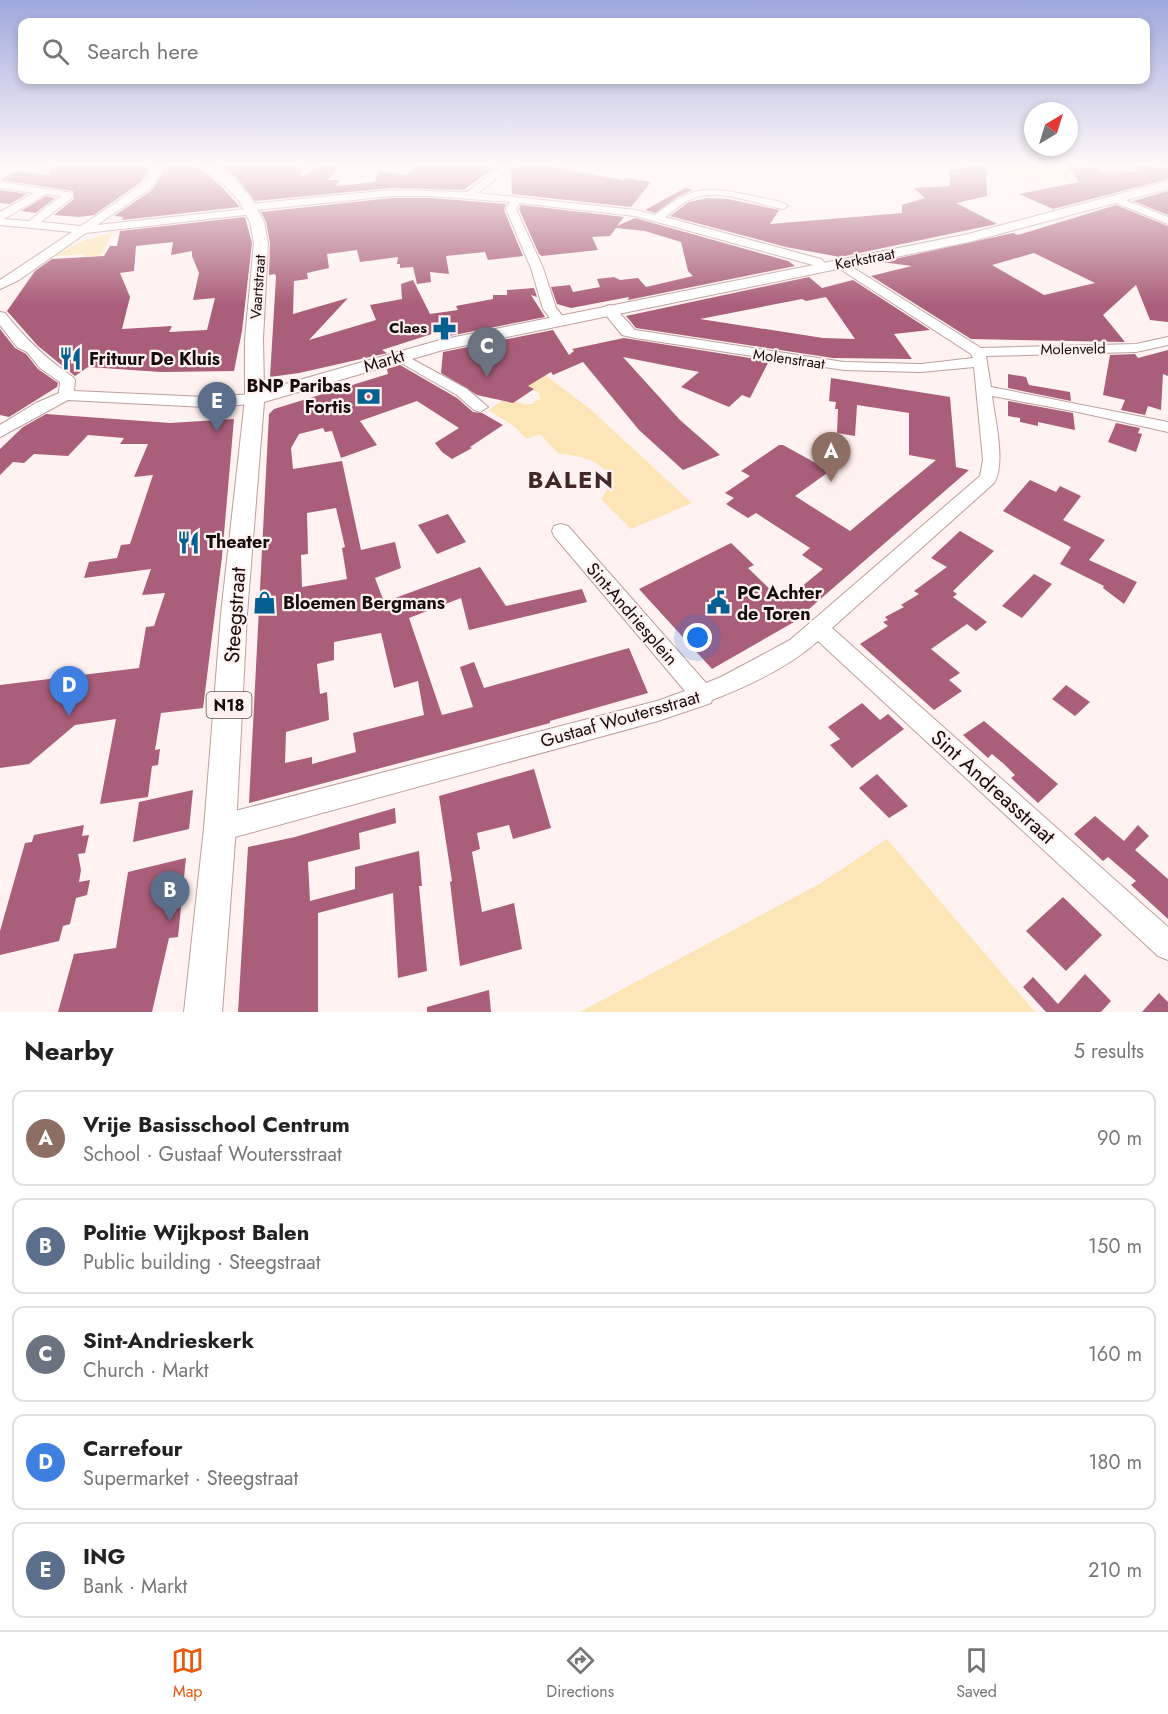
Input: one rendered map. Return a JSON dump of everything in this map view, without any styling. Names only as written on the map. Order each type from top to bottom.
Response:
[{"type":"main road","name":"Vaartstraat","points":[[252,211],[261,243],[254,339],[255,399]]},
{"type":"main road","name":"Kerkstraat","points":[[558,319],[969,238],[1069,211]]},
{"type":"main road","name":"Markt","points":[[255,399],[399,356],[558,319]]},
{"type":"main road","name":"Steegstraat","points":[[203,1012],[220,828],[234,614],[255,399]]},
{"type":"street","points":[[30,225],[48,211]]},
{"type":"street","points":[[0,285],[112,211]]},
{"type":"street","points":[[0,222],[86,230],[234,211]]},
{"type":"street","points":[[512,211],[537,268],[550,309],[558,319]]},
{"type":"street","points":[[618,211],[656,219],[817,262],[823,267]]},
{"type":"street","points":[[656,219],[668,211]]},
{"type":"street","points":[[1144,211],[1168,221]]},
{"type":"street","points":[[841,264],[979,357]]},
{"type":"street","points":[[0,270],[25,270]]},
{"type":"street","name":"Molenstraat","points":[[608,309],[627,332],[635,334],[844,366],[921,368],[979,357]]},
{"type":"street","points":[[0,316],[22,344],[33,349],[45,365],[68,380],[66,395],[42,406],[0,432]]},
{"type":"street","name":"Molenveld","points":[[979,357],[1136,348],[1168,341]]},
{"type":"street","points":[[399,356],[462,392],[480,407]]},
{"type":"street","name":"Gustaaf Woutersstraat","points":[[220,828],[658,711],[703,696],[729,684],[798,646],[988,479],[991,471],[979,357]]},
{"type":"street","points":[[984,390],[1078,407],[1168,427]]},
{"type":"street","name":"Markt","points":[[66,395],[205,402],[255,399]]},
{"type":"street","name":"Sint-Andriesplein","points":[[561,531],[703,696]]},
{"type":"street","name":"Sint Andreasstraat","points":[[819,629],[1168,946]]},
{"type":"shaded area","points":[[113,232],[101,255],[55,256],[82,241]]},
{"type":"shaded area","points":[[545,375],[589,408],[692,503],[631,529],[601,499],[607,488],[608,479],[605,471],[599,465],[580,457],[559,454],[540,434],[526,439],[514,426],[488,410],[510,396],[521,404],[534,404],[533,402],[541,399],[538,395],[540,393],[526,387]]},
{"type":"shaded area","points":[[887,839],[1035,1012],[580,1012],[821,883]]},
{"type":"building","points":[[59,211],[99,211],[94,215],[79,217],[54,215]]},
{"type":"building","points":[[121,211],[202,211],[122,220],[123,217],[114,216]]},
{"type":"building","points":[[505,211],[523,256],[488,260],[485,252],[446,256],[449,274],[430,272],[431,282],[417,284],[413,267],[400,268],[400,264],[397,264],[398,257],[360,262],[357,250],[327,254],[329,268],[307,273],[308,279],[294,281],[293,314],[348,298],[309,340],[376,320],[370,305],[402,299],[401,284],[413,280],[430,314],[458,310],[456,306],[493,299],[493,295],[507,295],[507,290],[534,288],[537,297],[531,295],[545,317],[444,337],[444,330],[382,350],[387,353],[299,373],[270,377],[276,277],[275,274],[269,275],[270,243],[266,222],[261,212]]},
{"type":"building","points":[[520,211],[574,211],[624,217],[617,226],[635,218],[788,261],[795,266],[628,300],[629,297],[571,308],[557,304],[551,287],[570,285],[573,292],[600,287],[597,279],[614,277],[620,280],[638,278],[646,287],[693,276],[688,271],[681,242],[645,231],[616,228],[610,236],[592,237],[598,250],[542,256],[539,254]]},
{"type":"building","points":[[676,211],[778,211],[770,224],[902,213],[972,211],[997,224],[840,257],[786,247],[670,216]]},
{"type":"building","points":[[1096,211],[1131,211],[1168,226],[1168,322],[1150,320],[1136,285],[1103,315],[1125,342],[971,339],[871,276],[912,266],[881,262],[1013,233],[1018,235]],"holes":[[[1034,253],[1095,283],[1044,295],[992,265]]]},
{"type":"building","points":[[245,217],[252,243],[242,331],[234,371],[161,372],[88,367],[75,376],[38,346],[7,311],[35,271],[52,259],[104,256],[110,246],[117,246],[120,231]],"holes":[[[173,242],[171,255],[192,251],[199,273],[193,300],[215,298],[207,330],[169,332],[172,326],[122,329],[130,297],[120,273],[134,271],[136,246]]]},
{"type":"building","points":[[809,277],[822,288],[853,280],[930,330],[894,334],[912,359],[833,358],[636,328],[626,316]],"holes":[[[826,297],[855,339],[823,338],[700,319],[802,299],[806,301]]]},
{"type":"building","points":[[0,329],[15,348],[26,354],[38,369],[58,383],[57,387],[9,417],[0,415]]},
{"type":"building","points":[[553,330],[569,355],[574,351],[572,349],[624,338],[769,361],[750,398],[742,395],[729,407],[681,387],[699,372],[623,357],[680,420],[720,455],[683,470],[639,430],[583,362],[553,375],[551,372],[528,386],[534,389],[513,403],[477,395],[441,373],[443,352]]},
{"type":"building","points":[[1168,350],[1168,376],[1163,374],[1161,410],[1148,406],[1145,415],[1121,410],[1125,400],[1103,395],[1110,355],[1135,354],[1138,358]]},
{"type":"building","points":[[400,365],[457,398],[473,412],[482,413],[503,425],[470,447],[472,448],[452,459],[435,443],[459,428],[417,401],[360,421],[377,445],[341,458],[332,431],[325,432],[323,428],[299,434],[291,448],[293,469],[342,461],[361,550],[395,542],[401,568],[375,578],[384,602],[480,567],[506,606],[582,589],[587,602],[469,630],[461,598],[409,618],[442,715],[473,707],[460,667],[474,662],[484,688],[629,648],[648,693],[550,721],[550,723],[249,803],[269,414],[274,409],[388,374],[387,369]],"holes":[[[336,508],[345,547],[342,548],[347,579],[302,587],[301,555],[308,554],[307,513]],[[381,633],[394,688],[418,681],[424,715],[353,733],[356,752],[312,764],[312,757],[285,763],[286,732],[329,720],[327,692],[320,694],[317,664],[334,660],[334,642]]]},
{"type":"building","points":[[1008,374],[1026,377],[1029,385],[1070,392],[1071,401],[1008,388]]},
{"type":"building","points":[[831,378],[950,397],[956,467],[969,470],[794,622],[712,669],[639,589],[731,543],[754,565],[748,568],[783,602],[823,569],[802,555],[810,548],[756,513],[748,518],[726,504],[734,498],[725,493],[750,476],[741,471],[779,445],[783,445],[830,471],[795,496],[850,531],[936,460],[909,455],[909,413],[857,405],[855,436],[837,433],[838,409],[835,409],[836,402],[829,401]]},
{"type":"building","points":[[1008,401],[1073,413],[1075,430],[1038,422],[1038,426],[1020,422],[1020,418],[1008,416]]},
{"type":"building","points":[[46,414],[170,423],[234,419],[222,557],[203,708],[161,713],[155,750],[160,749],[158,765],[152,766],[148,797],[100,804],[116,719],[75,725],[29,764],[0,768],[0,685],[139,668],[146,627],[154,626],[165,593],[142,595],[151,569],[84,578],[89,562],[117,558],[121,545],[130,544],[153,475],[134,477],[148,444],[120,444],[124,438],[88,435],[68,456],[34,454],[24,463],[13,462],[0,475],[0,449],[23,427]]},
{"type":"building","points":[[1116,423],[1140,428],[1138,433],[1142,434],[1136,452],[1108,442]]},
{"type":"building","points":[[1030,480],[1056,492],[1060,486],[1081,496],[1063,520],[1105,540],[1089,560],[1137,582],[1124,604],[1103,588],[1104,586],[1060,564],[1071,547],[1003,511]]},
{"type":"building","points":[[448,514],[466,542],[437,554],[418,525]]},
{"type":"building","points":[[960,531],[994,551],[953,591],[957,594],[953,597],[987,622],[976,631],[967,624],[931,649],[960,673],[949,680],[962,691],[934,710],[860,644],[888,626],[883,622],[888,620],[885,617],[904,607],[901,605],[919,594],[914,591],[947,567],[931,558]]},
{"type":"building","points":[[1034,574],[1052,584],[1022,618],[1002,606]]},
{"type":"building","points":[[1066,685],[1090,702],[1075,716],[1052,699]]},
{"type":"building","points":[[862,703],[880,720],[888,714],[904,729],[852,768],[830,745],[840,739],[828,727]]},
{"type":"building","points":[[984,721],[1058,784],[1038,803],[1011,778],[1015,775],[1004,764],[992,754],[988,758],[963,735]]},
{"type":"building","points":[[534,769],[551,828],[513,839],[509,825],[477,833],[480,849],[472,852],[482,912],[514,903],[522,949],[460,966],[450,882],[452,881],[439,796]]},
{"type":"building","points":[[877,774],[908,806],[889,818],[859,788]]},
{"type":"building","points":[[193,790],[189,829],[133,842],[139,802]]},
{"type":"building","points":[[395,808],[396,823],[359,833],[360,849],[308,862],[310,901],[355,889],[355,867],[419,851],[422,886],[419,886],[427,971],[398,978],[393,893],[318,913],[318,1012],[238,1012],[248,847],[295,837]]},
{"type":"building","points":[[1095,816],[1124,841],[1138,825],[1149,836],[1135,850],[1168,879],[1168,919],[1131,885],[1136,881],[1108,857],[1103,861],[1074,834]]},
{"type":"building","points":[[84,825],[82,836],[89,835],[85,853],[78,854],[81,870],[79,882],[90,880],[87,895],[76,898],[70,924],[63,926],[59,941],[0,955],[0,931],[25,843],[32,842],[34,835]]},
{"type":"building","points":[[186,858],[178,937],[169,938],[152,1012],[58,1012],[74,954],[116,948],[128,872]]},
{"type":"building","points":[[1063,897],[1102,935],[1066,971],[1026,931]]},
{"type":"building","points":[[1085,974],[1111,1001],[1101,1012],[1046,1012],[1023,987],[1033,977],[1058,1004]]},
{"type":"building","points":[[489,990],[491,1012],[427,1012],[427,1007]]},
{"type":"building","points":[[1159,993],[1168,1002],[1168,1012],[1142,1012]]},
{"type":"place","name":"Claes","points":[[445,328]]},
{"type":"place","name":"Frituur De Kluis","points":[[71,359]]},
{"type":"place","name":"Sint-Andrieskerk","points":[[487,377]]},
{"type":"place","name":"BNP Paribas Fortis","points":[[369,396]]},
{"type":"place","name":"ING","points":[[217,432]]},
{"type":"place","name":"Vrije Basisschool Centrum","points":[[831,482]]},
{"type":"place","name":"Theater","points":[[188,542]]},
{"type":"place","name":"Bloemen Bergmans","points":[[265,603]]},
{"type":"place","name":"PC Achter de Toren","points":[[719,603]]},
{"type":"place","name":"Carrefour","points":[[69,716]]},
{"type":"place","name":"Politie Wijkpost Balen","points":[[170,921]]},
{"type":"district","name":"BALEN","points":[[571,479]]}]
